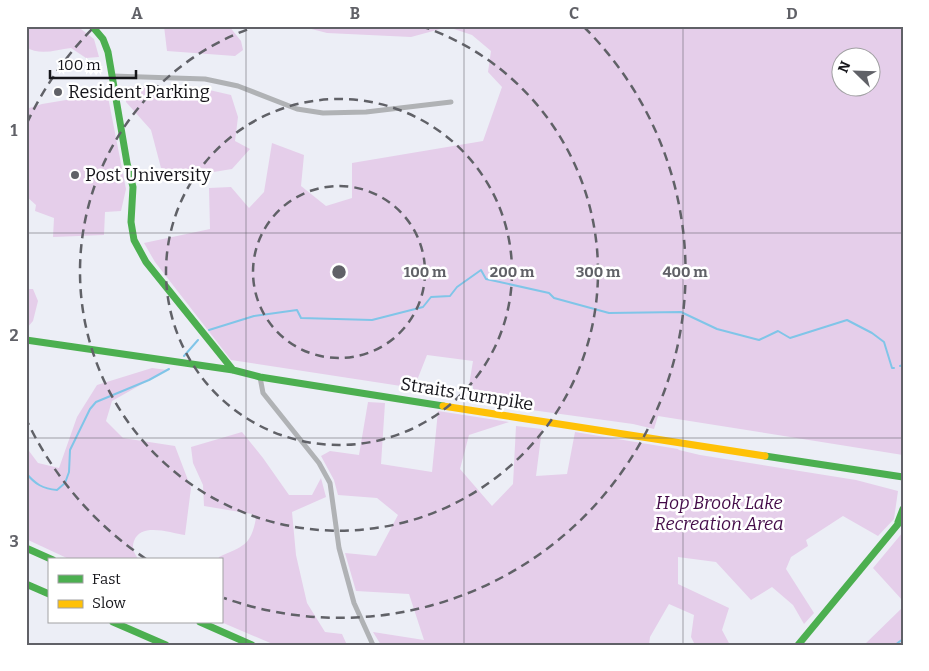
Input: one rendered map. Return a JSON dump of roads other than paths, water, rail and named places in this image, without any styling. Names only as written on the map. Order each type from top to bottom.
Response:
[{"type":"main road","points":[[92,26],[107,46],[126,160],[133,188],[132,234],[140,252],[152,270],[233,370]]},
{"type":"main road","name":"Straits Turnpike","points":[[26,340],[233,370],[260,377],[903,477]]},
{"type":"main road","points":[[896,527],[903,509]]},
{"type":"main road","points":[[798,645],[903,518]]},
{"type":"main road","points":[[26,548],[48,558]]},
{"type":"main road","points":[[26,584],[48,594]]},
{"type":"main road","points":[[118,624],[166,645]]},
{"type":"main road","points":[[205,624],[252,645]]},
{"type":"street","points":[[112,76],[205,79],[238,86],[297,109],[323,113],[366,112],[451,102]]},
{"type":"street","points":[[260,377],[263,393],[320,463],[330,483],[339,548],[351,594],[373,645]]},
{"type":"waterway","points":[[209,330],[254,316],[297,310],[301,318],[372,320],[423,307],[431,297],[450,296],[457,287],[481,270],[486,279],[549,293],[554,298],[609,313],[681,312],[717,329],[759,340],[778,331],[790,338],[847,320],[872,333],[884,342],[892,368],[894,368]]},
{"type":"waterway","points":[[184,356],[198,340]]},
{"type":"waterway","points":[[26,473],[40,485],[57,490],[65,483],[69,472],[70,450],[90,409],[96,402],[149,380],[169,369]]},
{"type":"waterway","points":[[895,645],[903,639]]},
{"type":"place","name":"Resident Parking","points":[[58,92]]},
{"type":"place","name":"Post University","points":[[75,175]]},
{"type":"park label","name":"Hop Brook Lake Recreation Area","points":[[719,513]]}]
